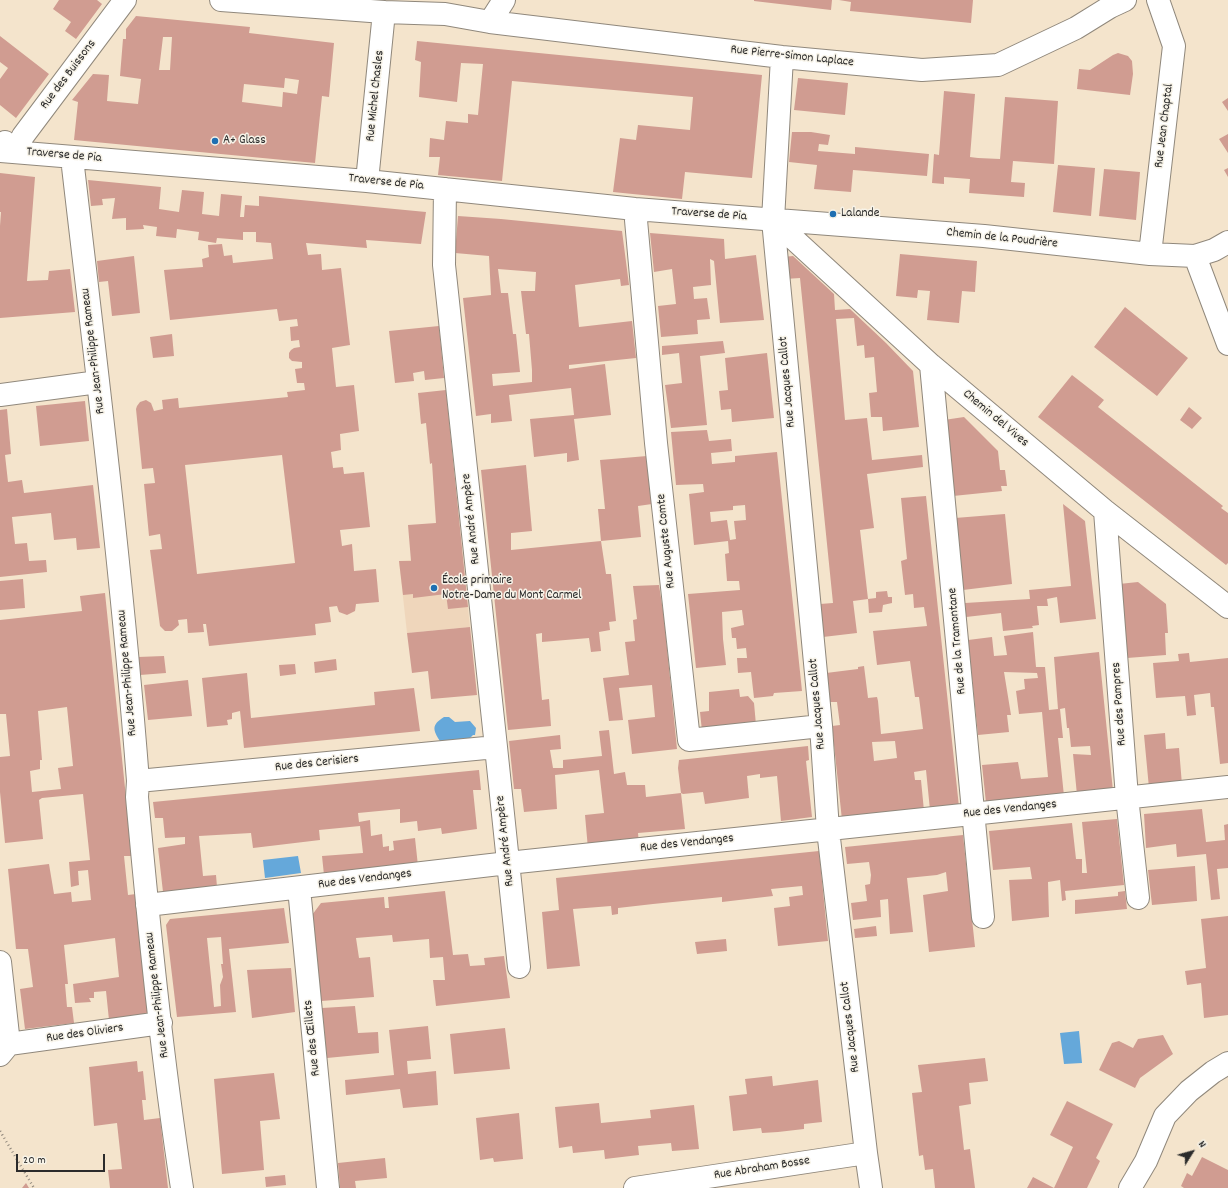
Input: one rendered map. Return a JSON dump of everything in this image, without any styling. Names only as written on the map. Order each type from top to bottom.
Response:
[{"type":"street","name":"Rue des Buissons","points":[[5,146],[22,136],[126,0]]},
{"type":"street","name":"Rue Pierre-Simon Laplace","points":[[220,0],[384,12],[445,14],[490,22],[782,57],[922,70],[998,65],[1076,28],[1125,0]]},
{"type":"street","points":[[428,0],[445,14]]},
{"type":"street","points":[[490,22],[504,0]]},
{"type":"street","name":"Rue Jean Chaptal","points":[[1150,254],[1174,46],[1158,0]]},
{"type":"street","name":"Rue Michel Chasles","points":[[367,180],[384,12]]},
{"type":"street","name":"Rue Jacques Callot","points":[[782,57],[772,220],[821,726],[828,830],[871,1188]]},
{"type":"street","name":"Traverse de Pia","points":[[5,146],[72,158],[367,180],[635,209],[772,220]]},
{"type":"street","name":"Rue Jean-Philippe Rameau","points":[[72,158],[130,673],[138,781],[137,797],[147,905],[175,1142],[182,1188]]},
{"type":"street","name":"Rue André Ampère","points":[[445,189],[444,265],[519,967]]},
{"type":"street","name":"Rue Auguste Comte","points":[[635,209],[657,451],[689,740],[821,726]]},
{"type":"street","name":"Chemin de la Poudrière","points":[[772,220],[984,236],[1150,254],[1196,256],[1214,250],[1228,242]]},
{"type":"street","name":"Chemin del Vives","points":[[772,220],[931,365],[1105,511],[1228,607]]},
{"type":"street","points":[[1196,256],[1228,344]]},
{"type":"street","name":"Rue de la Tramontane","points":[[931,365],[983,917]]},
{"type":"street","points":[[0,395],[98,382]]},
{"type":"street","name":"Rue des Pampres","points":[[1105,511],[1127,797],[1138,898]]},
{"type":"street","name":"Rue des Cerisiers","points":[[138,781],[496,746]]},
{"type":"street","name":"Rue des Vendanges","points":[[147,905],[508,863],[1228,787]]},
{"type":"street","name":"Rue des Œillets","points":[[299,888],[328,1188]]},
{"type":"street","points":[[0,962],[4,1050]]},
{"type":"street","name":"Rue des Oliviers","points":[[4,1050],[161,1023]]},
{"type":"street","points":[[1130,1188],[1146,1161],[1165,1116],[1189,1091],[1213,1072],[1228,1063]]},
{"type":"street","name":"Rue Abraham Bosse","points":[[635,1188],[866,1153]]},
{"type":"path","points":[[0,1131],[34,1188]]},
{"type":"shaded area","name":"École primaire Notre-Dame du Mont Carmel","points":[[462,555],[470,627],[407,633],[399,561]]},
{"type":"water","points":[[444,717],[449,717],[455,722],[470,721],[476,728],[475,735],[470,738],[440,741],[434,728],[435,725]]},
{"type":"water","points":[[298,856],[301,873],[265,878],[263,860]]},
{"type":"water","points":[[1079,1031],[1082,1063],[1064,1064],[1060,1033]]},
{"type":"building","points":[[59,0],[97,0],[102,4],[76,39],[65,31],[71,22],[53,9]]},
{"type":"building","points":[[754,0],[832,0],[831,10]]},
{"type":"building","points":[[839,0],[973,0],[971,23],[850,11],[851,2]]},
{"type":"building","points":[[136,16],[250,27],[249,33],[334,43],[329,97],[322,96],[315,163],[74,140],[78,102],[72,100],[93,74],[109,75],[107,101],[138,104],[141,79],[120,76],[123,39],[126,39],[126,29]],"holes":[[[163,37],[172,37],[170,70],[159,70]],[[285,78],[299,80],[297,94],[283,92],[282,107],[242,102],[244,84],[284,88]]]},
{"type":"building","points":[[0,36],[49,74],[16,118],[0,105],[0,79],[8,68],[0,62]]},
{"type":"building","points":[[417,41],[762,75],[752,178],[685,172],[682,199],[613,192],[620,138],[636,140],[638,125],[690,130],[693,97],[512,81],[502,181],[438,175],[440,157],[429,157],[430,138],[444,140],[446,121],[468,123],[468,114],[478,115],[483,64],[461,63],[457,102],[419,97],[421,62],[415,60]]},
{"type":"building","points":[[1118,53],[1128,56],[1132,61],[1133,74],[1130,95],[1077,89],[1079,69],[1090,70]]},
{"type":"building","points":[[798,78],[848,83],[845,115],[794,110]]},
{"type":"building","points":[[944,91],[975,94],[970,157],[978,158],[1000,159],[1005,97],[1058,101],[1054,164],[1013,161],[1011,182],[1025,183],[1024,197],[969,193],[970,179],[944,177],[944,184],[932,183],[934,154],[939,155]]},
{"type":"building","points":[[1228,98],[1228,111],[1222,102]]},
{"type":"building","points":[[792,132],[811,132],[830,135],[828,145],[819,144],[818,151],[855,154],[855,147],[929,154],[927,176],[853,170],[851,192],[814,189],[817,165],[789,162]]},
{"type":"building","points":[[1228,134],[1228,153],[1219,139]]},
{"type":"building","points":[[1058,165],[1095,168],[1091,216],[1053,212]]},
{"type":"building","points":[[1228,168],[1228,177],[1224,170]]},
{"type":"building","points":[[1104,169],[1140,172],[1136,220],[1099,216]]},
{"type":"building","points":[[0,173],[35,177],[27,281],[48,280],[49,271],[70,269],[75,312],[0,318]]},
{"type":"building","points":[[88,180],[161,187],[159,209],[179,212],[182,190],[204,192],[202,214],[219,216],[221,194],[242,196],[240,217],[244,217],[245,205],[259,206],[259,196],[426,212],[421,244],[366,240],[367,248],[306,243],[308,255],[321,254],[322,270],[341,268],[350,345],[332,348],[336,387],[354,385],[359,431],[340,434],[341,450],[331,452],[333,468],[343,467],[344,474],[364,472],[370,527],[340,530],[342,546],[352,544],[354,571],[376,569],[379,602],[356,604],[355,611],[347,615],[339,612],[337,606],[329,607],[331,622],[315,624],[316,635],[209,646],[206,624],[203,624],[204,632],[188,633],[187,619],[178,620],[179,625],[172,631],[165,631],[160,626],[150,550],[162,549],[160,534],[149,536],[144,484],[155,483],[153,468],[142,469],[136,409],[137,406],[140,402],[146,400],[151,403],[154,411],[163,409],[162,400],[178,398],[179,408],[288,397],[287,392],[305,390],[304,383],[297,383],[295,369],[302,368],[302,362],[292,361],[289,358],[289,353],[291,350],[300,347],[299,340],[291,341],[290,327],[298,326],[297,319],[279,321],[277,309],[170,320],[164,270],[203,267],[202,259],[209,257],[208,245],[222,244],[224,256],[232,255],[233,263],[273,259],[271,243],[256,242],[256,232],[243,232],[243,240],[217,238],[216,243],[198,240],[199,232],[177,229],[176,238],[156,236],[157,227],[143,225],[144,229],[126,230],[126,218],[112,219],[115,198],[102,199],[103,205],[91,206]],"holes":[[[282,455],[295,563],[197,574],[185,465]]]},
{"type":"building","points":[[458,216],[622,231],[629,285],[621,286],[620,279],[575,285],[579,327],[632,321],[636,358],[569,365],[569,369],[605,364],[611,415],[574,419],[579,460],[567,462],[567,453],[534,457],[530,419],[574,415],[571,388],[509,395],[512,421],[491,423],[491,414],[476,416],[463,298],[491,295],[489,256],[455,253]],"holes":[[[498,269],[536,272],[535,291],[521,291],[526,334],[529,334],[532,382],[493,386],[492,374],[520,372],[516,334],[513,334],[508,293],[501,293]]]},
{"type":"building","points":[[650,233],[724,239],[725,259],[756,255],[764,320],[720,323],[714,261],[710,259],[711,285],[693,287],[694,299],[707,298],[710,319],[697,320],[698,334],[661,337],[658,306],[676,304],[672,269],[654,272]]},
{"type":"building","points":[[900,254],[977,261],[975,292],[962,291],[959,323],[927,320],[930,291],[918,290],[917,298],[896,296]]},
{"type":"building","points":[[134,256],[140,313],[112,316],[108,281],[99,282],[97,261]]},
{"type":"building","points":[[793,256],[834,294],[835,310],[850,309],[913,371],[919,427],[883,431],[882,417],[871,417],[869,393],[877,392],[874,357],[865,358],[864,345],[857,346],[854,318],[836,319],[845,420],[867,418],[872,460],[922,455],[923,467],[867,474],[874,528],[860,530],[868,599],[853,601],[857,633],[823,637],[820,604],[833,603],[800,278],[785,279],[783,257]]},
{"type":"building","points":[[1125,307],[1188,358],[1157,396],[1094,347]]},
{"type":"building","points":[[439,326],[444,378],[425,380],[424,371],[413,373],[414,381],[395,383],[389,331]]},
{"type":"building","points":[[172,334],[174,356],[153,358],[150,337]]},
{"type":"building","points":[[723,341],[725,353],[700,356],[707,425],[671,428],[665,385],[682,383],[679,353],[662,355],[662,346]]},
{"type":"building","points":[[767,353],[774,418],[732,422],[731,409],[721,410],[719,391],[728,390],[725,358]]},
{"type":"building","points":[[1072,375],[1104,400],[1098,407],[1223,506],[1221,508],[1228,513],[1228,563],[1226,565],[1038,417]]},
{"type":"building","points":[[446,390],[468,607],[448,609],[446,594],[413,598],[413,594],[403,595],[399,561],[411,561],[408,525],[436,523],[432,463],[430,464],[426,423],[421,424],[418,393]]},
{"type":"building","points":[[85,401],[89,441],[40,446],[36,406]]},
{"type":"building","points":[[1189,407],[1202,418],[1192,429],[1180,420]]},
{"type":"building","points":[[7,409],[11,454],[5,455],[8,482],[22,480],[24,493],[93,485],[100,548],[77,550],[76,538],[54,540],[51,513],[12,517],[15,544],[27,543],[29,561],[46,560],[47,572],[0,577],[0,410]]},
{"type":"building","points":[[964,417],[998,451],[1000,470],[1005,470],[1007,486],[1001,486],[1002,491],[953,496],[944,420]]},
{"type":"building","points":[[707,430],[709,441],[731,439],[732,451],[711,453],[712,464],[735,462],[735,456],[777,452],[802,691],[774,693],[773,696],[754,698],[751,672],[738,673],[737,658],[747,658],[746,648],[737,649],[736,638],[732,638],[731,628],[744,625],[742,610],[722,612],[726,665],[696,668],[688,594],[740,590],[739,581],[727,581],[725,554],[729,553],[728,541],[694,545],[689,494],[704,492],[703,484],[676,485],[671,432]],"holes":[[[745,505],[746,520],[734,521],[736,539],[730,540],[727,520],[711,522],[710,512],[733,510],[733,506]]]},
{"type":"building","points":[[647,456],[652,504],[638,506],[641,537],[601,541],[598,509],[605,509],[600,460]]},
{"type":"building","points":[[526,465],[532,531],[511,533],[511,550],[601,541],[606,574],[611,574],[616,621],[609,622],[610,630],[599,632],[601,651],[591,652],[589,638],[542,642],[542,633],[536,634],[542,700],[549,699],[551,726],[508,730],[481,470]]},
{"type":"building","points":[[926,496],[959,807],[930,810],[926,770],[914,772],[915,780],[921,780],[924,811],[842,820],[832,726],[840,725],[837,702],[829,702],[826,673],[858,669],[858,667],[864,666],[868,698],[877,697],[878,701],[881,734],[923,729],[919,697],[915,697],[910,661],[877,665],[873,631],[927,626],[924,607],[914,608],[913,594],[905,595],[901,561],[907,559],[901,498]],"holes":[[[895,741],[897,758],[874,761],[872,742]]]},
{"type":"building","points":[[1063,504],[1085,521],[1096,619],[1060,623],[1057,597],[1047,599],[1048,606],[1037,606],[1039,625],[1032,626],[1033,628],[1003,631],[1001,613],[966,617],[965,603],[1030,599],[1029,590],[1071,586]]},
{"type":"building","points":[[1005,514],[1012,584],[963,590],[955,518]]},
{"type":"building","points":[[23,579],[25,608],[0,610],[0,581]]},
{"type":"building","points":[[1138,582],[1166,604],[1168,633],[1165,633],[1166,655],[1127,658],[1119,584]]},
{"type":"building","points":[[659,585],[664,617],[677,749],[632,754],[628,720],[655,717],[652,685],[619,688],[623,720],[609,721],[603,678],[629,675],[625,642],[635,641],[633,620],[637,619],[633,586]]},
{"type":"building","points":[[887,591],[888,597],[892,597],[892,603],[883,605],[882,612],[869,613],[868,599],[876,598],[876,592]]},
{"type":"building","points":[[105,593],[132,856],[124,856],[128,895],[136,894],[149,1015],[109,1020],[106,991],[94,992],[94,998],[89,998],[91,1002],[75,1003],[73,984],[119,977],[115,938],[64,945],[68,984],[65,984],[67,1007],[72,1007],[74,1023],[25,1029],[20,989],[33,987],[28,949],[16,949],[8,869],[49,864],[54,894],[71,892],[72,902],[91,900],[88,870],[78,871],[79,885],[71,887],[69,862],[90,860],[83,794],[42,798],[39,800],[43,839],[5,843],[0,792],[0,757],[10,756],[6,714],[0,714],[0,620],[82,611],[80,596]],"holes":[[[67,707],[73,766],[58,768],[61,789],[32,792],[30,771],[40,769],[40,760],[42,760],[38,711]]]},
{"type":"building","points":[[470,627],[477,695],[431,699],[428,671],[412,673],[407,633]]},
{"type":"building","points":[[1033,632],[1036,667],[1045,667],[1049,710],[1058,709],[1054,657],[1099,652],[1113,791],[1077,795],[1073,754],[1091,755],[1090,746],[1071,747],[1065,708],[1060,709],[1063,738],[1058,738],[1064,796],[986,803],[982,765],[1018,762],[1021,779],[1048,777],[1042,712],[1019,714],[1016,691],[1025,689],[1024,679],[1038,678],[1037,673],[1004,672],[1011,715],[1007,715],[1009,732],[978,735],[968,640],[992,637],[994,656],[1007,655],[1004,636]]},
{"type":"building","points":[[1189,653],[1190,662],[1228,658],[1228,763],[1220,764],[1214,707],[1211,707],[1210,693],[1194,695],[1196,715],[1187,716],[1185,696],[1156,698],[1153,663],[1179,661],[1178,654]]},
{"type":"building","points":[[164,656],[166,673],[140,675],[138,657]]},
{"type":"building","points":[[336,659],[337,670],[315,673],[314,662]]},
{"type":"building","points":[[295,664],[296,674],[280,676],[279,665]]},
{"type":"building","points":[[247,673],[251,718],[375,705],[374,692],[414,688],[420,731],[244,748],[240,711],[232,713],[232,719],[227,720],[228,725],[207,727],[202,678]]},
{"type":"building","points":[[188,680],[192,716],[148,720],[144,685]]},
{"type":"building","points":[[739,689],[740,697],[748,696],[754,703],[756,725],[702,731],[700,712],[709,711],[709,692]]},
{"type":"building","points":[[609,730],[614,774],[625,772],[627,785],[645,785],[646,797],[681,793],[685,829],[638,833],[639,844],[588,849],[585,815],[604,813],[599,770],[555,775],[557,809],[524,812],[521,789],[514,789],[509,741],[560,735],[561,749],[550,750],[553,768],[563,768],[563,760],[602,756],[599,731]]},
{"type":"building","points":[[1165,733],[1166,749],[1179,748],[1182,785],[1149,788],[1144,735]]},
{"type":"building","points":[[808,746],[809,760],[806,761],[812,817],[781,821],[777,776],[760,778],[760,774],[747,776],[749,798],[705,804],[703,792],[681,793],[678,768],[679,760]]},
{"type":"building","points":[[479,770],[481,790],[473,790],[477,829],[442,834],[441,828],[418,831],[417,821],[400,823],[400,809],[358,813],[359,822],[370,820],[371,836],[382,834],[383,847],[389,846],[389,851],[394,850],[393,841],[415,838],[418,866],[324,875],[322,856],[363,853],[360,826],[319,830],[320,840],[253,848],[251,833],[199,836],[203,876],[216,875],[217,887],[163,892],[158,848],[185,844],[185,837],[165,838],[163,818],[155,818],[153,802]]},
{"type":"building","points":[[1202,809],[1206,842],[1225,840],[1224,825],[1228,824],[1228,868],[1217,869],[1220,899],[1211,900],[1206,854],[1177,857],[1176,844],[1146,848],[1144,814]]},
{"type":"building","points":[[1117,819],[1124,885],[1065,891],[1066,900],[1062,901],[1060,880],[1048,882],[1049,917],[1012,921],[1009,880],[1032,879],[1030,867],[993,870],[989,831],[1072,823],[1076,859],[1082,859],[1082,873],[1087,873],[1082,822]]},
{"type":"building","points":[[963,835],[975,947],[929,952],[923,895],[948,891],[946,872],[937,875],[907,878],[913,932],[890,934],[888,899],[880,900],[881,917],[853,920],[851,903],[867,901],[865,885],[870,884],[871,875],[869,862],[847,864],[845,847]]},
{"type":"building","points":[[819,851],[828,941],[778,946],[774,908],[790,906],[789,897],[803,895],[802,886],[771,889],[773,896],[722,902],[722,897],[618,908],[618,914],[612,915],[611,906],[573,909],[580,966],[547,969],[542,912],[559,910],[556,878]]},
{"type":"building","points":[[1195,866],[1197,901],[1152,905],[1148,870]]},
{"type":"building","points":[[445,891],[453,955],[468,954],[470,966],[485,965],[484,958],[504,956],[510,998],[436,1006],[433,980],[445,980],[443,957],[430,958],[429,939],[393,942],[392,935],[356,938],[359,958],[370,957],[374,997],[321,1001],[312,915],[321,903],[384,897],[385,908],[389,908],[388,897]]},
{"type":"building","points":[[1125,891],[1127,909],[1075,914],[1075,900],[1118,896],[1118,892]]},
{"type":"building","points":[[284,908],[289,943],[229,949],[236,1012],[177,1017],[166,925],[170,919]],"holes":[[[221,937],[223,964],[221,964],[223,977],[220,985],[221,1006],[214,1007],[207,938]]]},
{"type":"building","points":[[1228,916],[1228,1015],[1204,1018],[1201,983],[1187,985],[1185,971],[1206,968],[1201,919]]},
{"type":"building","points":[[876,926],[877,936],[855,938],[854,929]]},
{"type":"building","points":[[726,939],[727,951],[697,954],[695,942]]},
{"type":"building","points":[[291,968],[295,1012],[252,1018],[247,970]]},
{"type":"building","points":[[355,1006],[358,1033],[378,1032],[379,1053],[327,1058],[322,1008]]},
{"type":"building","points":[[428,1026],[431,1059],[407,1061],[408,1074],[436,1071],[438,1105],[403,1108],[400,1089],[346,1095],[345,1080],[394,1075],[389,1030]]},
{"type":"building","points":[[505,1028],[510,1069],[454,1074],[450,1034]]},
{"type":"building","points":[[1163,1035],[1173,1054],[1140,1078],[1135,1088],[1099,1070],[1112,1043],[1119,1041],[1133,1048],[1138,1039]]},
{"type":"building","points":[[985,1058],[988,1081],[969,1083],[971,1104],[959,1106],[964,1150],[970,1149],[975,1188],[935,1188],[933,1169],[925,1170],[923,1155],[919,1156],[912,1093],[922,1092],[918,1065]]},
{"type":"building","points":[[137,1061],[138,1072],[143,1071],[146,1100],[142,1100],[144,1120],[160,1118],[168,1188],[110,1188],[108,1170],[122,1169],[117,1123],[94,1126],[89,1067]]},
{"type":"building","points":[[274,1073],[280,1119],[260,1121],[264,1170],[222,1174],[214,1079]]},
{"type":"building","points":[[772,1076],[773,1086],[818,1080],[822,1122],[804,1124],[804,1129],[778,1132],[762,1133],[761,1128],[733,1131],[729,1096],[747,1094],[745,1079]]},
{"type":"building","points":[[1067,1101],[1113,1124],[1096,1158],[1100,1161],[1087,1188],[1054,1188],[1073,1147],[1050,1135]]},
{"type":"building","points":[[599,1103],[601,1123],[651,1118],[650,1110],[694,1105],[699,1149],[672,1151],[671,1143],[638,1146],[639,1155],[605,1159],[604,1150],[573,1153],[572,1146],[559,1148],[555,1107]]},
{"type":"building","points":[[519,1113],[523,1159],[494,1162],[493,1158],[480,1160],[476,1118]]},
{"type":"building","points":[[1202,1157],[1228,1170],[1228,1188],[1184,1188],[1181,1186],[1187,1173],[1192,1176]]},
{"type":"building","points":[[385,1158],[387,1178],[355,1181],[356,1188],[340,1188],[338,1163]]},
{"type":"building","points":[[285,1175],[286,1185],[266,1187],[265,1177]]},
{"type":"building","points":[[1033,1177],[1054,1188],[1027,1188]]},
{"type":"building","points":[[26,1183],[29,1188],[22,1188]]},
{"type":"place","name":"A+ Glass","points":[[215,141]]},
{"type":"place","name":"Lalande","points":[[833,214]]},
{"type":"place","name":"École primaire Notre-Dame du Mont Carmel","points":[[434,588]]}]
